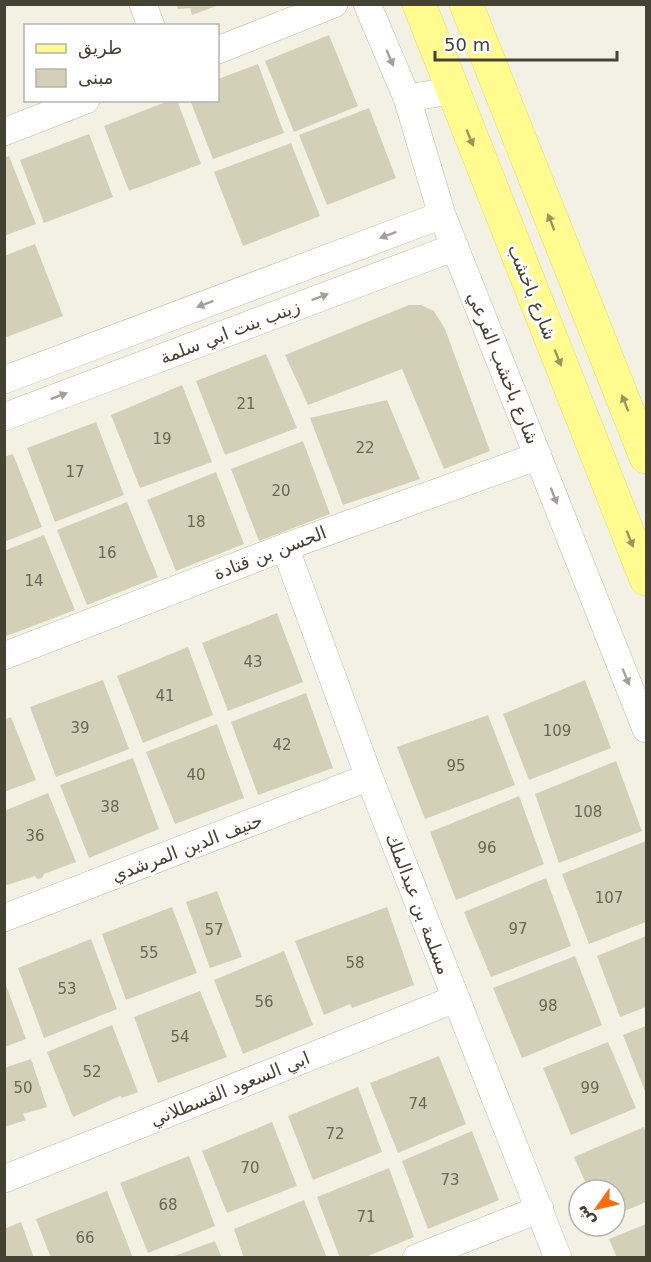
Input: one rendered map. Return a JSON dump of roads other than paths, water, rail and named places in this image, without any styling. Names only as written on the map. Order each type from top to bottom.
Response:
[{"type":"main road","name":"شارع باخشب","points":[[419,4],[646,579]]},
{"type":"main road","points":[[466,4],[646,457]]},
{"type":"street","points":[[143,4],[150,24]]},
{"type":"street","points":[[219,50],[334,4]]},
{"type":"street","name":"شارع باخشب الفرعي","points":[[367,4],[407,98],[442,215],[645,722]]},
{"type":"street","points":[[407,98],[452,91]]},
{"type":"street","points":[[4,132],[81,102]]},
{"type":"street","name":"زينب بنت ابي سلمة","points":[[4,380],[442,215]]},
{"type":"street","name":"زينب بنت ابي سلمة","points":[[4,417],[455,247]]},
{"type":"street","name":"الحسن بن قتادة","points":[[4,656],[285,547],[538,456]]},
{"type":"street","name":"مسلمة بن عبدالملك","points":[[285,547],[369,777],[558,1257]]},
{"type":"street","name":"حنيف الدين المرشدي","points":[[4,918],[369,777]]},
{"type":"street","name":"ابي السعود القسطلاني","points":[[4,1179],[456,999]]},
{"type":"street","points":[[416,1257],[540,1209]]}]
